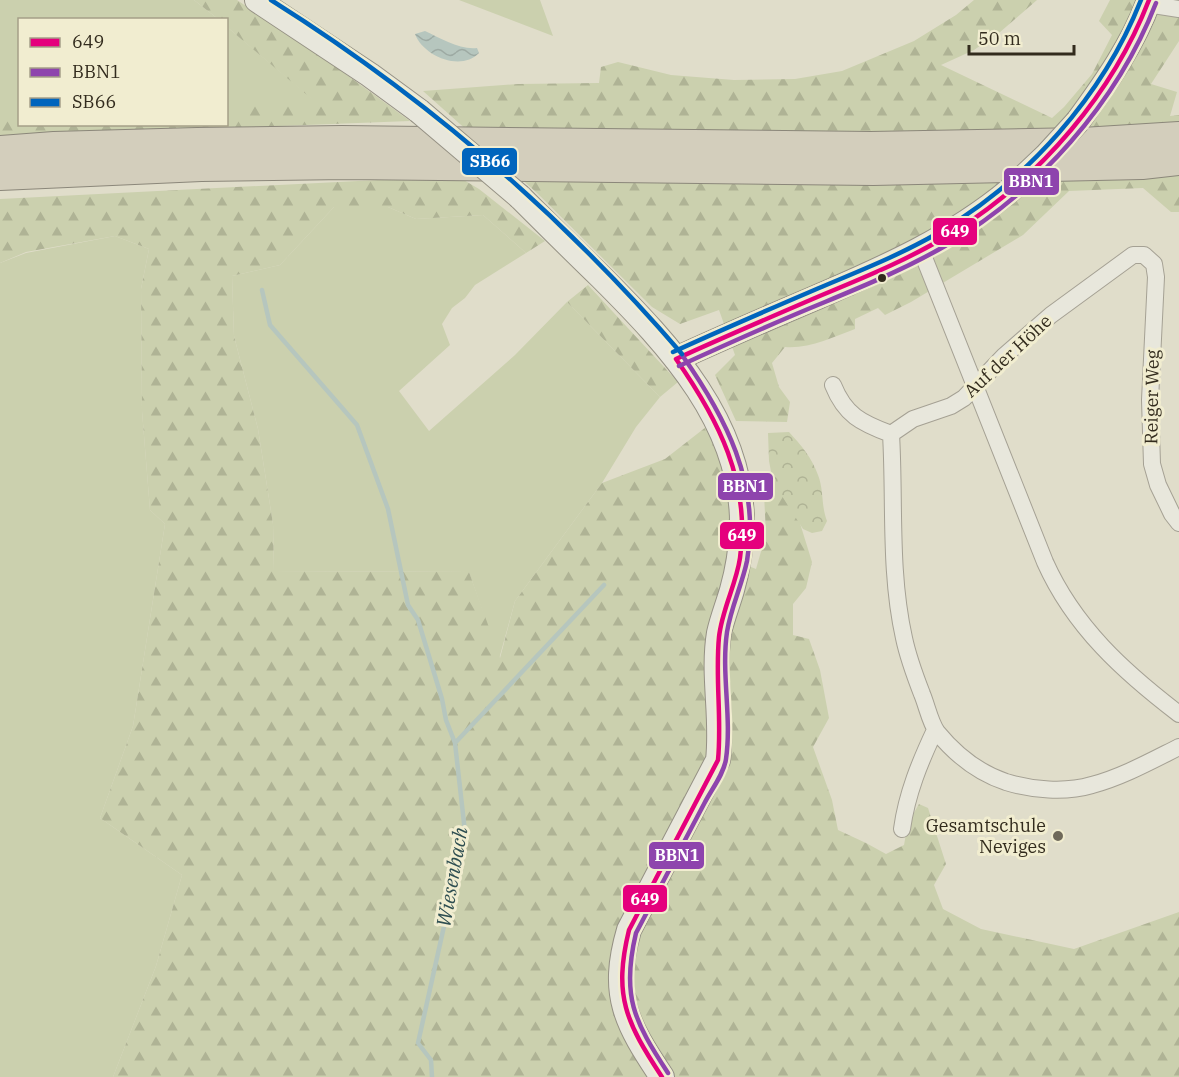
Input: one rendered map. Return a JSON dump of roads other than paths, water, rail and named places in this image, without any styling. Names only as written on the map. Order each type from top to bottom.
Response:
[{"type":"highway","points":[[0,151],[125,145],[331,141],[871,147],[1083,143],[1179,137]]},
{"type":"highway","points":[[0,175],[201,166],[346,164],[873,170],[1142,164],[1179,160]]},
{"type":"main road","points":[[257,0],[370,75],[419,111],[520,197],[640,316],[676,359],[703,395],[730,451],[740,497],[742,526],[740,558],[719,634],[717,671],[720,739],[718,760],[628,930],[621,956],[619,982],[625,1013],[662,1077]]},
{"type":"main road","points":[[676,359],[889,267],[957,230],[986,210],[1046,156],[1078,121],[1106,82],[1148,2]]},
{"type":"street","points":[[1148,2],[1179,9]]},
{"type":"street","points":[[921,250],[1046,562],[1063,598],[1090,635],[1121,666],[1179,714]]},
{"type":"street","name":"Auf der Höhe","points":[[891,434],[913,419],[951,406],[964,398],[1004,356],[1051,315],[1133,255],[1144,255],[1154,264]]},
{"type":"street","name":"Reiger Weg","points":[[1154,264],[1156,277],[1150,400],[1152,464],[1158,485],[1179,523]]},
{"type":"street","points":[[833,385],[837,396],[849,413],[867,425],[891,434],[894,476],[894,556],[902,627],[909,658],[935,730],[966,761],[992,777],[1022,787],[1056,789],[1090,786],[1179,747]]},
{"type":"street","points":[[902,829],[905,804],[935,730]]},
{"type":"water","points":[[425,31],[457,45],[477,48],[479,53],[463,61],[443,59],[434,55],[419,42],[415,34]]},
{"type":"waterway","points":[[262,290],[270,325],[357,425],[388,509],[408,605],[418,620],[442,699],[446,720],[455,743]]},
{"type":"waterway","name":"Wiesenbach","points":[[432,1077],[431,1060],[418,1043],[465,832],[455,743],[604,585]]},
{"type":"place","name":"Gesamtschule Neviges","points":[[1058,836]]}]
